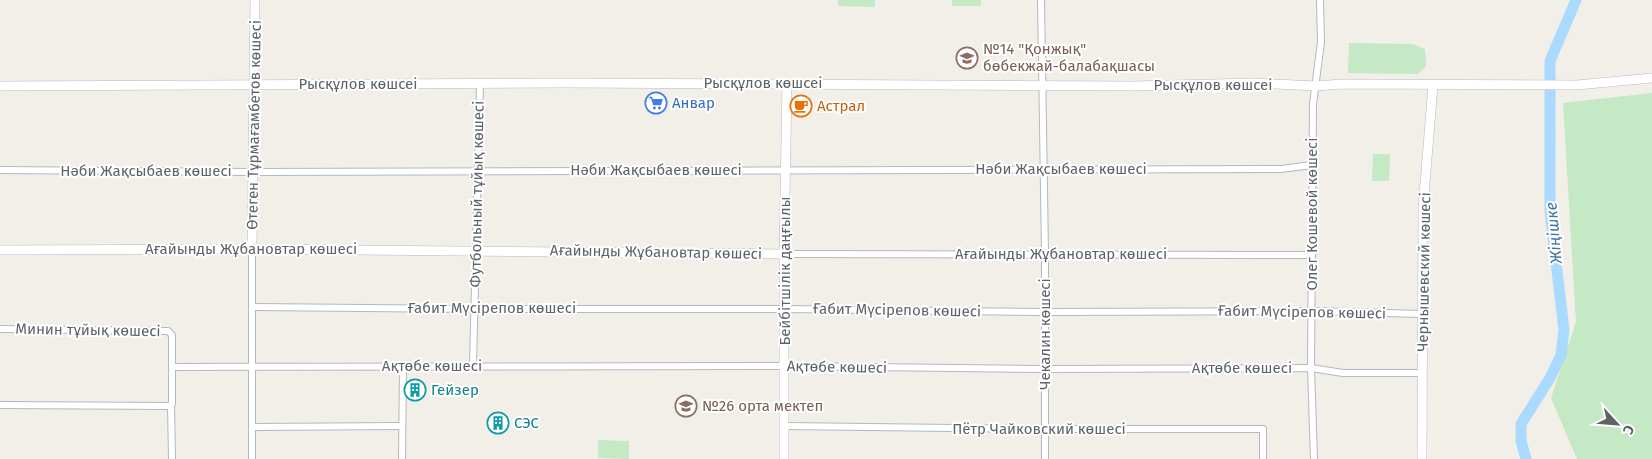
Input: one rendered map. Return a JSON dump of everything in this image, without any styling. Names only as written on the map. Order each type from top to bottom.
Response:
[{"type":"street","name":"Өтеген Тұрмағамбетов көшесі","points":[[252,459],[252,172],[255,0]]},
{"type":"street","name":"Чекалин көшесі","points":[[1042,0],[1045,459]]},
{"type":"street","name":"Олег Кошевой көшесі","points":[[1314,459],[1311,368],[1312,165],[1313,104],[1320,42],[1320,0]]},
{"type":"street","name":"Рысқұлов көшсеі","points":[[0,86],[332,84],[1042,84],[1134,86],[1253,83],[1316,86],[1342,84],[1577,86],[1652,78]]},
{"type":"street","name":"Футбольный тұйық көшесі","points":[[473,366],[480,84]]},
{"type":"street","name":"Бейбітшілік даңғылы","points":[[784,459],[784,254],[787,84]]},
{"type":"street","name":"Чернышевский көшесі","points":[[1422,459],[1424,208],[1433,85]]},
{"type":"street","name":"Нәби Жақсыбаев көшесі","points":[[0,170],[252,172],[1281,169],[1312,165]]},
{"type":"street","name":"Ағайынды Жұбановтар көшесі","points":[[0,250],[252,249],[784,254],[1311,255]]},
{"type":"street","name":"Ғабит Мүсірепов көшесі","points":[[252,306],[1045,312],[1312,311],[1422,314]]},
{"type":"street","name":"Минин тұйық көшесі","points":[[0,329],[168,331],[172,335],[172,459]]},
{"type":"street","name":"Ақтөбе көшесі","points":[[252,366],[784,366],[1045,370],[1311,368],[1343,373],[1422,373]]},
{"type":"street","points":[[172,367],[252,366]]},
{"type":"street","points":[[402,459],[403,366]]},
{"type":"street","points":[[0,405],[171,405]]},
{"type":"street","points":[[252,427],[401,426]]},
{"type":"street","name":"Пётр Чайковский көшесі","points":[[784,426],[1263,429],[1263,459]]},
{"type":"green space","points":[[838,0],[875,0],[875,7],[838,6]]},
{"type":"green space","points":[[952,0],[981,0],[981,6],[952,6]]},
{"type":"green space","points":[[1349,43],[1412,44],[1425,49],[1426,66],[1418,74],[1348,73]]},
{"type":"green space","points":[[1652,93],[1652,459],[1577,459],[1551,398],[1576,322],[1563,103]]},
{"type":"green space","points":[[1373,154],[1390,154],[1389,181],[1372,181]]},
{"type":"green space","points":[[598,440],[629,441],[629,459],[598,458]]},
{"type":"waterway","name":"Жіңішке","points":[[1526,459],[1521,441],[1521,424],[1550,378],[1561,355],[1564,330],[1550,211],[1550,61],[1576,0]]},
{"type":"place","name":"№14 \"Қонжық\" бөбекжай-балабақшасы","points":[[967,58]]},
{"type":"place","name":"Анвар","points":[[656,103]]},
{"type":"place","name":"Астрал","points":[[801,106]]},
{"type":"place","name":"Гейзер","points":[[415,390]]},
{"type":"place","name":"№26 орта мектеп","points":[[686,406]]},
{"type":"place","name":"СЭС","points":[[498,423]]}]
